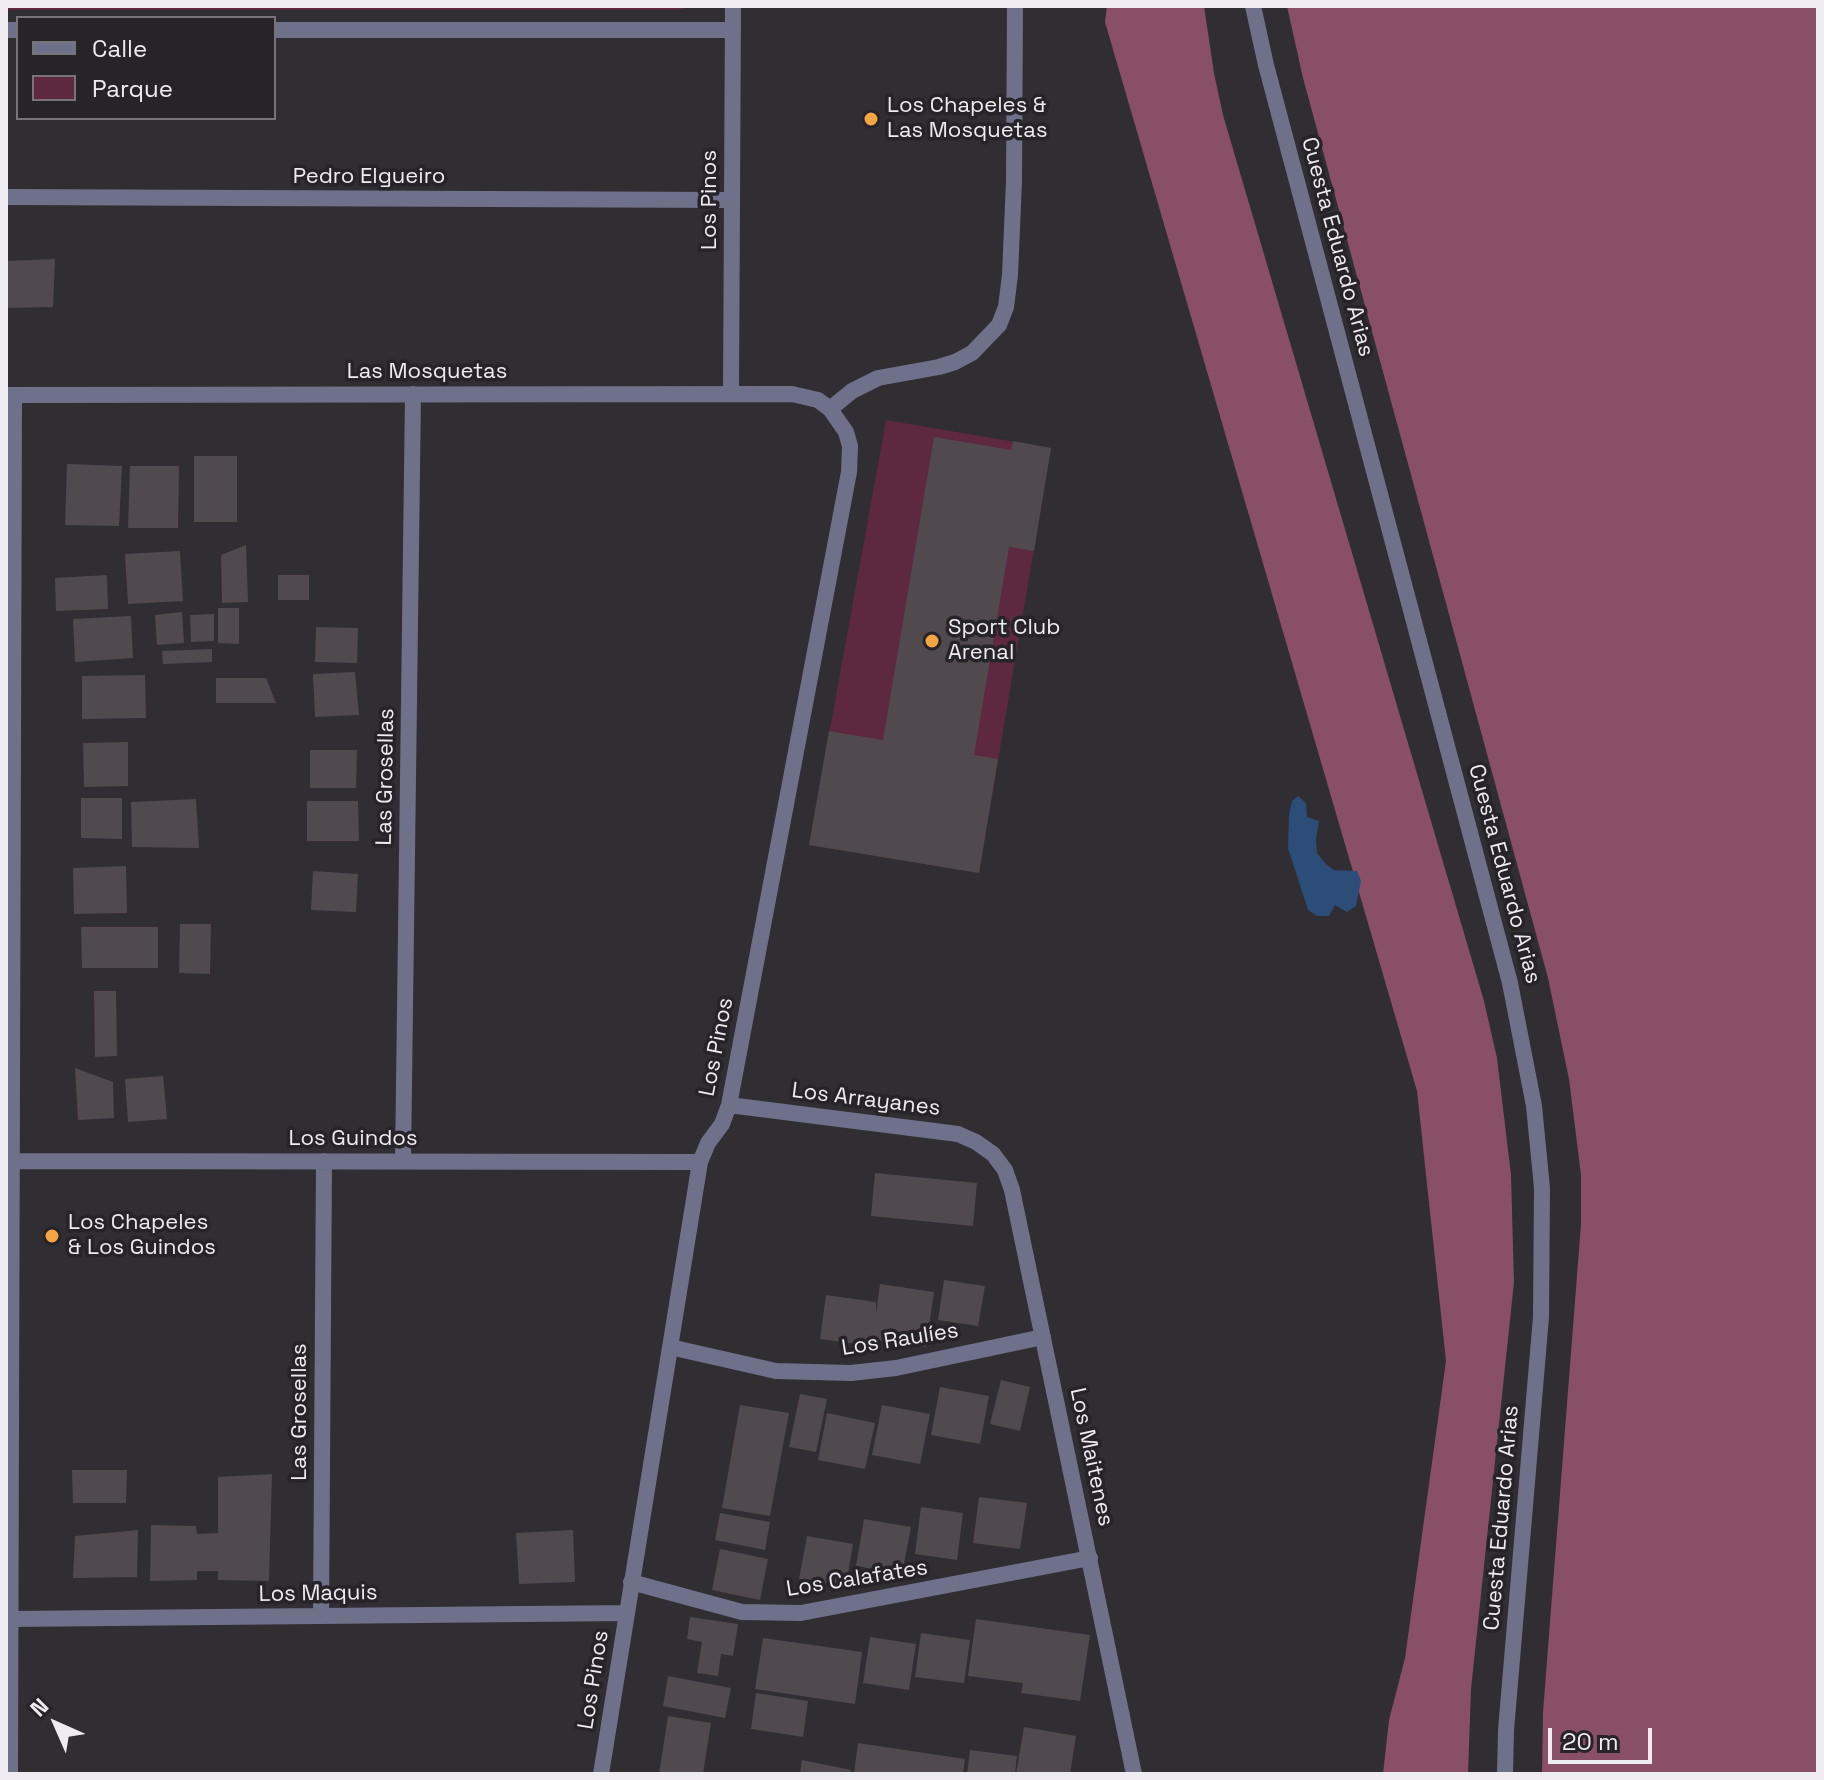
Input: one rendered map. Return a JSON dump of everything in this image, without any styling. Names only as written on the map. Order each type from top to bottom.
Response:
[{"type":"street","name":"Los Pinos","points":[[731,394],[733,6]]},
{"type":"street","points":[[835,415],[852,391],[878,378],[955,362],[972,353],[999,325],[1006,307],[1010,275],[1015,6]]},
{"type":"street","name":"Cuesta Eduardo Arias","points":[[1253,6],[1266,65],[1510,983],[1534,1106],[1542,1188],[1542,1303],[1506,1730],[1505,1774]]},
{"type":"street","points":[[276,30],[733,30]]},
{"type":"street","name":"Pedro Elgueiro","points":[[6,197],[732,200]]},
{"type":"street","name":"Las Grosellas","points":[[403,1161],[413,394]]},
{"type":"street","points":[[10,395],[10,1774]]},
{"type":"street","name":"Las Mosquetas","points":[[10,395],[805,395],[835,415]]},
{"type":"street","name":"Los Pinos","points":[[601,1774],[700,1162],[729,1105],[849,472],[850,446],[835,415]]},
{"type":"street","name":"Los Arrayanes","points":[[729,1105],[958,1134],[993,1154]]},
{"type":"street","name":"Los Maitenes","points":[[993,1154],[1005,1170],[1012,1190],[1134,1774]]},
{"type":"street","name":"Los Guindos","points":[[9,1161],[700,1162]]},
{"type":"street","name":"Las Grosellas","points":[[321,1616],[324,1161]]},
{"type":"street","name":"Los Raulíes","points":[[670,1347],[776,1371],[851,1373],[896,1368],[1043,1337]]},
{"type":"street","name":"Los Calafates","points":[[631,1582],[742,1612],[801,1613],[1090,1558]]},
{"type":"street","name":"Los Maquis","points":[[10,1619],[627,1613]]},
{"type":"green space","points":[[6,6],[694,6],[677,10],[6,10]]},
{"type":"green space","name":"Sport Club Arenal","points":[[886,420],[1051,448],[979,873],[809,845]]},
{"type":"shaded area","points":[[1107,6],[1204,6],[1223,115],[1484,1001],[1497,1058],[1511,1175],[1514,1282],[1471,1689],[1468,1774],[1383,1774],[1389,1720],[1405,1658],[1446,1361],[1417,1091],[1105,22]]},
{"type":"shaded area","points":[[1287,6],[1818,6],[1818,1774],[1542,1774],[1543,1712],[1581,1224],[1581,1175],[1569,1079],[1548,978],[1303,78]]},
{"type":"water","points":[[1298,796],[1306,803],[1307,817],[1319,821],[1317,853],[1334,870],[1357,871],[1361,881],[1356,906],[1347,912],[1335,905],[1329,916],[1317,916],[1308,910],[1288,848],[1289,815],[1292,801]]},
{"type":"building","points":[[55,259],[53,307],[6,308],[6,261]]},
{"type":"building","name":"Sport Club Arenal","points":[[934,437],[1011,450],[1013,441],[1051,448],[1034,551],[1009,547],[974,755],[998,759],[979,873],[809,845],[829,731],[883,740]]},
{"type":"building","points":[[194,456],[237,456],[237,522],[194,522]]},
{"type":"building","points":[[67,464],[122,466],[119,526],[65,525]]},
{"type":"building","points":[[130,466],[179,466],[178,528],[128,528]]},
{"type":"building","points":[[246,545],[248,602],[222,603],[221,555]]},
{"type":"building","points":[[180,551],[183,601],[128,604],[125,554]]},
{"type":"building","points":[[107,575],[108,609],[56,611],[55,578]]},
{"type":"building","points":[[278,575],[309,575],[309,600],[278,600]]},
{"type":"building","points":[[218,608],[239,608],[239,644],[218,643]]},
{"type":"building","points":[[182,612],[184,643],[157,645],[155,615]]},
{"type":"building","points":[[214,614],[214,641],[191,642],[190,615]]},
{"type":"building","points":[[131,616],[133,658],[75,662],[73,619]]},
{"type":"building","points":[[316,627],[358,628],[357,663],[315,662]]},
{"type":"building","points":[[212,649],[212,662],[163,664],[162,651]]},
{"type":"building","points":[[355,672],[359,715],[315,717],[313,674]]},
{"type":"building","points":[[145,675],[146,718],[82,719],[82,676]]},
{"type":"building","points":[[216,678],[266,678],[276,703],[216,703]]},
{"type":"building","points":[[128,742],[128,786],[84,787],[83,743]]},
{"type":"building","points":[[310,750],[357,750],[356,788],[310,788]]},
{"type":"building","points":[[81,798],[122,798],[122,839],[81,838]]},
{"type":"building","points":[[196,799],[199,848],[132,847],[131,802]]},
{"type":"building","points":[[307,801],[358,801],[359,841],[307,841]]},
{"type":"building","points":[[126,866],[127,913],[74,914],[73,868]]},
{"type":"building","points":[[313,871],[358,874],[356,912],[311,910]]},
{"type":"building","points":[[180,924],[211,924],[210,974],[179,973]]},
{"type":"building","points":[[81,927],[158,927],[158,968],[82,968]]},
{"type":"building","points":[[94,991],[116,991],[117,1056],[95,1057]]},
{"type":"building","points":[[75,1068],[113,1082],[114,1118],[78,1120]]},
{"type":"building","points":[[163,1076],[167,1119],[128,1122],[125,1079]]},
{"type":"building","points":[[875,1173],[977,1183],[973,1226],[871,1216]]},
{"type":"building","points":[[944,1280],[985,1286],[978,1326],[938,1320]]},
{"type":"building","points":[[880,1284],[934,1292],[926,1347],[871,1339],[871,1346],[820,1339],[826,1295],[876,1302],[876,1314]]},
{"type":"building","points":[[1001,1380],[1030,1387],[1020,1431],[990,1424]]},
{"type":"building","points":[[940,1387],[989,1396],[980,1444],[931,1435]]},
{"type":"building","points":[[800,1394],[827,1399],[816,1452],[789,1447]]},
{"type":"building","points":[[740,1405],[789,1413],[770,1516],[722,1508]]},
{"type":"building","points":[[882,1405],[930,1414],[920,1464],[872,1455]]},
{"type":"building","points":[[827,1413],[875,1423],[865,1469],[818,1460]]},
{"type":"building","points":[[72,1470],[127,1470],[126,1503],[73,1503]]},
{"type":"building","points":[[272,1474],[269,1581],[218,1580],[218,1571],[197,1571],[197,1580],[150,1581],[151,1525],[196,1526],[197,1534],[218,1533],[218,1477]]},
{"type":"building","points":[[979,1497],[1027,1503],[1020,1549],[973,1543]]},
{"type":"building","points":[[921,1507],[963,1513],[957,1560],[915,1554]]},
{"type":"building","points":[[720,1513],[770,1522],[765,1550],[715,1540]]},
{"type":"building","points":[[864,1519],[911,1527],[902,1574],[856,1566]]},
{"type":"building","points":[[138,1530],[137,1577],[73,1578],[75,1536]]},
{"type":"building","points":[[573,1530],[575,1582],[519,1584],[516,1533]]},
{"type":"building","points":[[807,1536],[853,1544],[846,1586],[799,1579]]},
{"type":"building","points":[[720,1549],[768,1559],[760,1600],[712,1590]]},
{"type":"building","points":[[690,1617],[738,1624],[733,1656],[721,1654],[718,1676],[697,1673],[702,1642],[687,1639]]},
{"type":"building","points":[[976,1619],[1090,1635],[1080,1701],[1021,1693],[1023,1683],[968,1676]]},
{"type":"building","points":[[921,1633],[970,1640],[964,1683],[915,1677]]},
{"type":"building","points":[[870,1637],[916,1644],[909,1690],[863,1683]]},
{"type":"building","points":[[763,1638],[862,1652],[855,1704],[755,1689]]},
{"type":"building","points":[[668,1676],[731,1688],[725,1718],[663,1706]]},
{"type":"building","points":[[756,1693],[808,1701],[803,1737],[751,1729]]},
{"type":"building","points":[[668,1716],[711,1723],[703,1774],[659,1774]]},
{"type":"building","points":[[1024,1727],[1076,1736],[1070,1774],[1016,1774]]},
{"type":"building","points":[[858,1743],[965,1759],[963,1774],[854,1774]]},
{"type":"building","points":[[970,1750],[1017,1756],[1015,1774],[967,1774]]},
{"type":"building","points":[[802,1760],[851,1770],[850,1774],[800,1774]]},
{"type":"place","name":"Los Chapeles & Las Mosquetas","points":[[871,119]]},
{"type":"place","name":"Sport Club Arenal","points":[[932,641]]},
{"type":"place","name":"Los Chapeles & Los Guindos","points":[[52,1236]]}]
